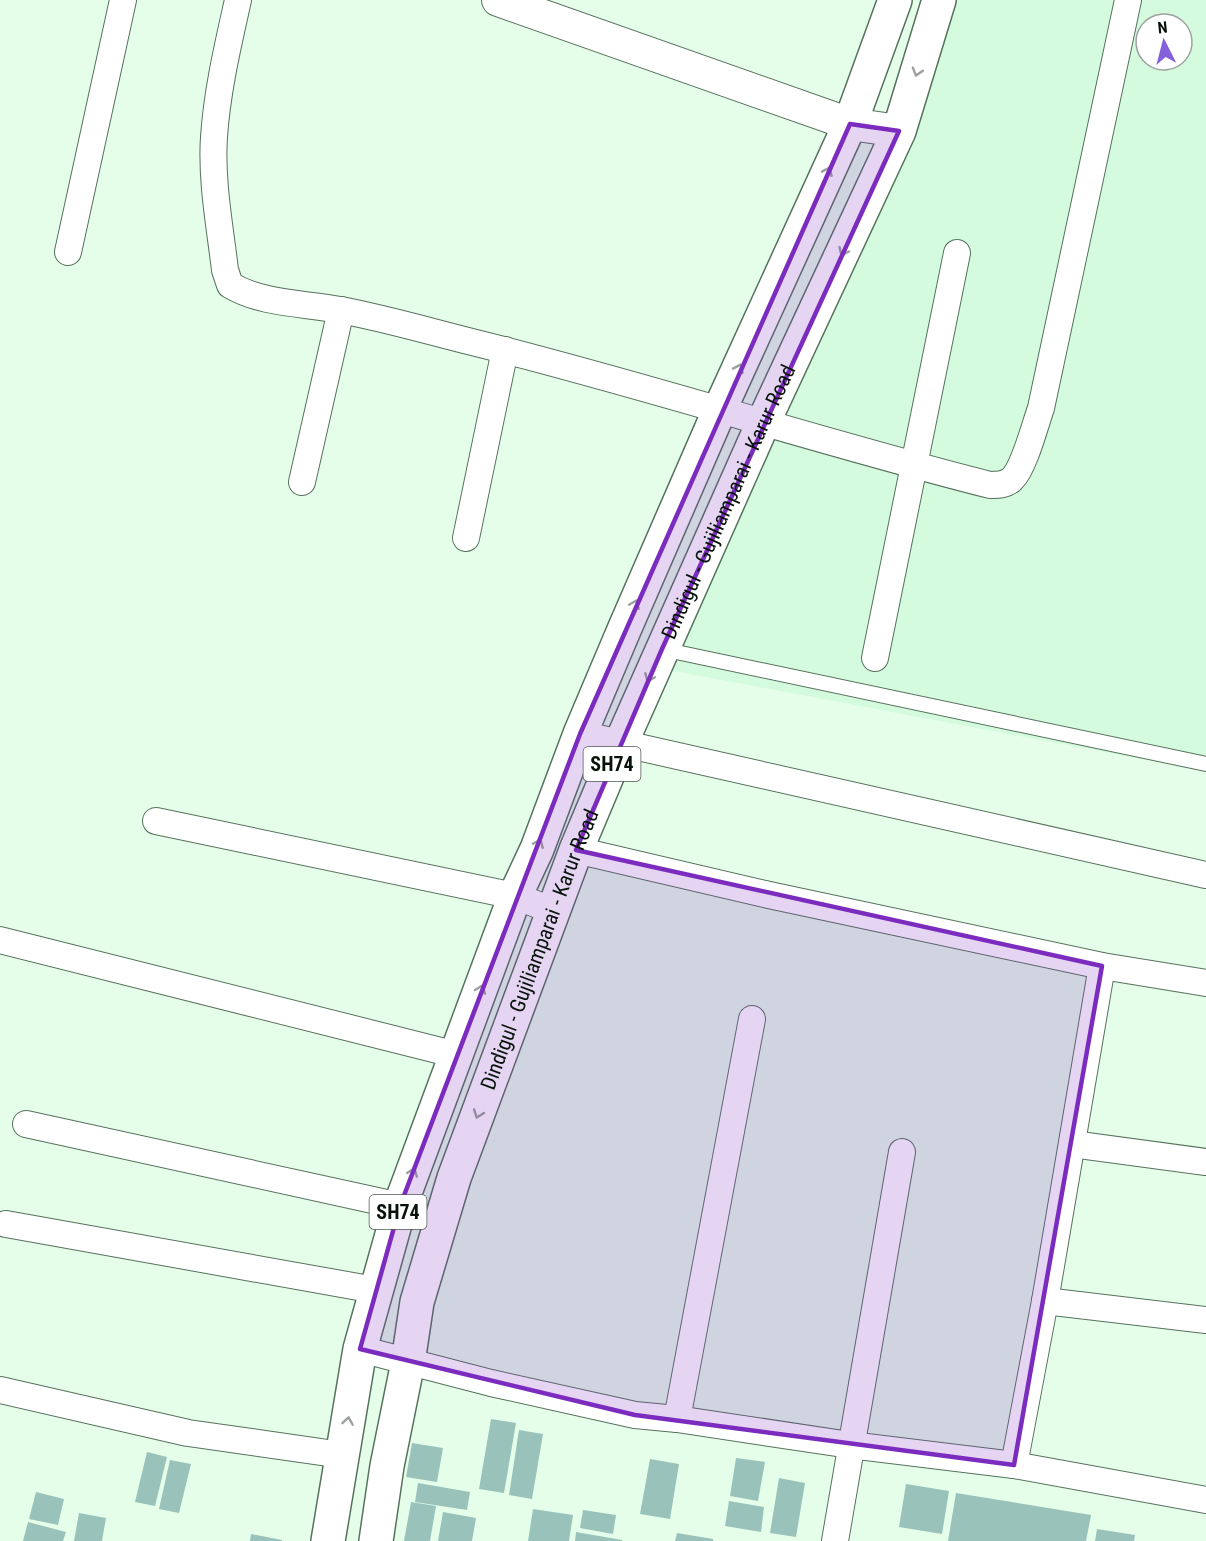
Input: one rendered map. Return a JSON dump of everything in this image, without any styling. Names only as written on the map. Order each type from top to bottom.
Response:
[{"type":"main road","name":"Dindigul - Gujiliamparai - Karur Road","points":[[328,1541],[360,1349],[400,1206],[515,896],[537,849],[580,734],[720,409],[850,124],[895,0]]},
{"type":"main road","name":"Dindigul - Gujiliamparai - Karur Road","points":[[376,1541],[387,1466],[408,1362],[417,1302],[454,1178],[576,850],[662,649],[763,423],[899,131],[937,8]]},
{"type":"street","points":[[68,252],[123,0]]},
{"type":"street","points":[[238,0],[220,87],[214,137],[214,166],[225,270],[230,285],[242,292],[269,299],[341,310],[505,350],[720,409],[914,466],[990,485],[1002,484],[1013,478],[1023,460],[1041,408],[1128,0]]},
{"type":"street","points":[[498,0],[850,124],[899,131]]},
{"type":"street","points":[[875,658],[957,253]]},
{"type":"street","points":[[302,482],[341,310]]},
{"type":"street","points":[[466,538],[505,350]]},
{"type":"street","points":[[580,734],[1206,875]]},
{"type":"street","points":[[156,821],[515,896],[554,911]]},
{"type":"street","points":[[576,850],[769,895],[1102,966],[1206,983]]},
{"type":"street","points":[[0,939],[457,1055]]},
{"type":"street","points":[[1014,1465],[1045,1301],[1102,966]]},
{"type":"street","points":[[677,1419],[752,1019]]},
{"type":"street","points":[[26,1124],[400,1206]]},
{"type":"street","points":[[1071,1144],[1206,1162]]},
{"type":"street","points":[[835,1541],[902,1152]]},
{"type":"street","points":[[6,1224],[375,1290]]},
{"type":"street","points":[[1045,1301],[1206,1320]]},
{"type":"street","points":[[360,1349],[491,1383],[635,1415],[1014,1465],[1206,1500]]},
{"type":"street","points":[[0,1390],[188,1433],[342,1455]]},
{"type":"lane","points":[[662,649],[1206,764]]},
{"type":"highlighted area","points":[[850,124],[899,131],[662,649],[576,850],[1102,966],[1014,1465],[635,1415],[360,1349],[400,1206],[580,734]]},
{"type":"shaded area","points":[[930,0],[1206,0],[1206,771],[642,665],[873,181]]},
{"type":"building","points":[[491,1419],[516,1423],[504,1493],[479,1489]]},
{"type":"building","points":[[519,1430],[543,1434],[532,1499],[509,1495]]},
{"type":"building","points":[[412,1443],[443,1448],[437,1482],[406,1477]]},
{"type":"building","points":[[147,1452],[167,1457],[155,1506],[135,1502]]},
{"type":"building","points":[[736,1458],[765,1462],[758,1501],[730,1496]]},
{"type":"building","points":[[650,1459],[679,1464],[670,1519],[640,1514]]},
{"type":"building","points":[[170,1460],[191,1464],[179,1513],[159,1509]]},
{"type":"building","points":[[779,1478],[805,1483],[796,1537],[770,1533]]},
{"type":"building","points":[[418,1483],[470,1492],[467,1510],[415,1502]]},
{"type":"building","points":[[906,1484],[949,1491],[942,1534],[899,1527]]},
{"type":"building","points":[[36,1492],[64,1499],[58,1525],[29,1519]]},
{"type":"building","points":[[956,1493],[1091,1515],[1086,1541],[948,1541]]},
{"type":"building","points":[[729,1501],[764,1507],[761,1532],[725,1526]]},
{"type":"building","points":[[411,1502],[436,1506],[430,1541],[404,1541]]},
{"type":"building","points":[[533,1509],[573,1515],[569,1541],[528,1541]]},
{"type":"building","points":[[583,1510],[616,1515],[613,1534],[580,1528]]},
{"type":"building","points":[[443,1512],[476,1518],[472,1541],[438,1541]]},
{"type":"building","points":[[79,1513],[106,1518],[102,1541],[74,1541]]},
{"type":"building","points":[[28,1522],[66,1532],[63,1541],[23,1541]]},
{"type":"building","points":[[1097,1529],[1135,1535],[1134,1541],[1095,1541]]},
{"type":"building","points":[[576,1532],[622,1540],[622,1541],[575,1541]]},
{"type":"building","points":[[677,1533],[713,1539],[713,1541],[675,1541]]},
{"type":"building","points":[[251,1534],[282,1540],[282,1541],[250,1541]]}]
